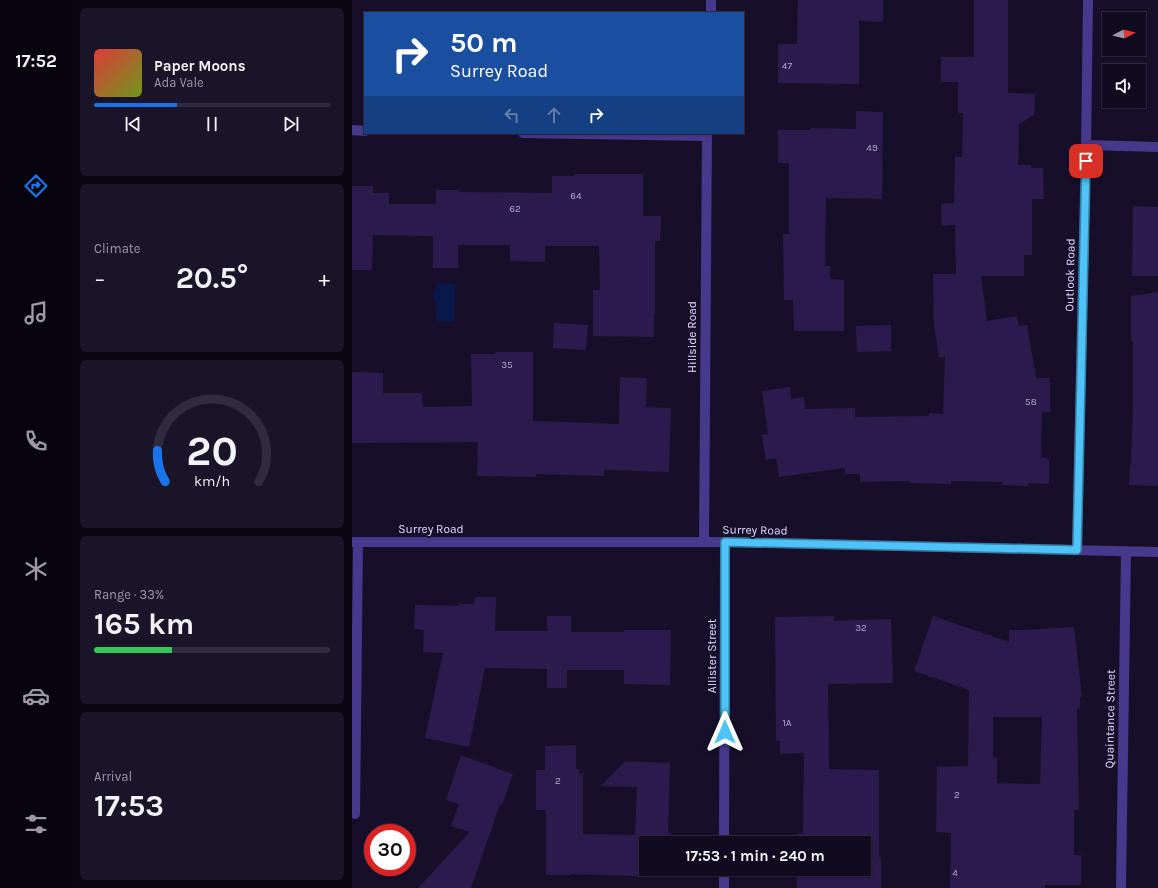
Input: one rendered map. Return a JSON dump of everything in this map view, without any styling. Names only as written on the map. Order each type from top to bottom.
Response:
[{"type":"street","points":[[711,0],[711,12]]},
{"type":"street","name":"Outlook Road","points":[[1077,550],[1088,0]]},
{"type":"street","points":[[352,130],[364,131]]},
{"type":"street","name":"Hillside Road","points":[[704,542],[707,134]]},
{"type":"street","points":[[1086,145],[1158,147]]},
{"type":"street","points":[[355,542],[355,814]]},
{"type":"street","name":"Surrey Road","points":[[355,542],[725,542],[1158,552]]},
{"type":"street","name":"Allister Street","points":[[724,836],[725,542]]},
{"type":"street","name":"Quaintance Street","points":[[1121,888],[1126,551]]},
{"type":"street","points":[[724,876],[724,888]]},
{"type":"shaded area","points":[[437,283],[455,284],[454,322],[436,321],[437,302],[434,301],[433,297]]},
{"type":"building","points":[[798,0],[883,0],[883,22],[859,21],[859,84],[778,83],[778,44],[797,44]]},
{"type":"building","points":[[974,0],[1008,0],[1008,93],[1035,94],[1034,115],[1019,124],[1018,165],[1031,165],[1031,168],[1043,168],[1044,199],[1032,199],[1032,255],[1024,255],[1024,276],[981,276],[987,321],[1017,316],[1019,326],[1027,325],[1036,378],[1050,378],[1050,412],[1042,412],[1041,457],[1049,459],[1049,484],[1028,483],[1028,486],[1003,485],[1002,482],[951,481],[951,484],[909,483],[909,481],[860,482],[860,474],[845,474],[845,468],[779,477],[776,458],[766,460],[762,435],[768,434],[762,391],[790,387],[791,399],[804,397],[805,409],[855,408],[855,417],[929,416],[929,413],[943,414],[945,357],[939,358],[934,325],[933,274],[956,274],[955,225],[942,226],[941,204],[954,203],[955,157],[962,157],[963,113],[958,113],[958,82],[941,82],[941,57],[974,57]]},
{"type":"building","points":[[856,111],[883,112],[882,199],[826,198],[825,266],[830,266],[830,279],[844,280],[844,331],[794,331],[793,300],[784,300],[783,234],[789,234],[789,163],[778,163],[778,130],[811,130],[811,128],[856,129]]},
{"type":"building","points":[[574,174],[643,174],[643,216],[661,216],[660,241],[655,241],[654,337],[593,336],[593,290],[600,290],[599,246],[545,246],[545,262],[510,261],[510,245],[458,245],[458,268],[433,268],[433,236],[373,235],[372,270],[352,270],[352,186],[373,186],[373,193],[389,193],[389,204],[436,204],[436,190],[459,190],[459,192],[552,193],[552,176],[574,176]]},
{"type":"building","points":[[1133,206],[1158,207],[1158,276],[1132,276]]},
{"type":"building","points":[[1158,292],[1158,486],[1129,485],[1133,406],[1131,296]]},
{"type":"building","points":[[554,323],[588,325],[586,350],[553,348]]},
{"type":"building","points":[[891,325],[891,351],[857,352],[856,326]]},
{"type":"building","points":[[495,352],[533,352],[533,421],[619,424],[620,377],[647,378],[646,407],[671,408],[669,472],[604,470],[604,476],[536,474],[536,477],[477,476],[478,442],[352,443],[352,372],[383,373],[383,393],[422,393],[423,407],[472,406],[471,354],[496,354]]},
{"type":"building","points":[[475,597],[496,597],[495,631],[547,631],[547,616],[571,616],[571,632],[671,630],[670,685],[624,684],[624,670],[567,670],[567,688],[547,688],[547,669],[485,668],[469,747],[425,738],[443,653],[423,652],[424,630],[414,629],[415,605],[459,606],[459,604],[474,604]]},
{"type":"building","points":[[834,616],[834,621],[891,619],[893,683],[828,684],[829,769],[879,770],[879,857],[881,857],[881,888],[797,888],[797,876],[871,876],[871,836],[797,836],[797,834],[803,834],[804,753],[780,754],[780,741],[776,741],[775,617]]},
{"type":"building","points":[[933,616],[1009,642],[1009,630],[1074,627],[1082,697],[1080,697],[1080,708],[1077,709],[1079,810],[1074,810],[1074,855],[1081,855],[1081,885],[1045,885],[1045,888],[950,888],[951,833],[936,832],[937,767],[968,766],[969,690],[914,671]],"holes":[[[993,717],[1042,717],[1040,784],[997,783],[997,758],[993,758]]]},
{"type":"building","points":[[576,745],[576,769],[579,769],[579,774],[583,774],[583,834],[635,835],[637,787],[601,786],[625,761],[670,763],[668,833],[671,833],[671,836],[639,836],[639,876],[668,877],[570,874],[546,875],[546,810],[536,810],[536,770],[545,770],[545,746]]},
{"type":"building","points":[[461,755],[513,774],[502,805],[500,804],[471,888],[418,888],[470,832],[451,826],[459,804],[446,800]]},
{"type":"route","points":[[725,732],[725,542],[1077,550],[1086,161]]}]
